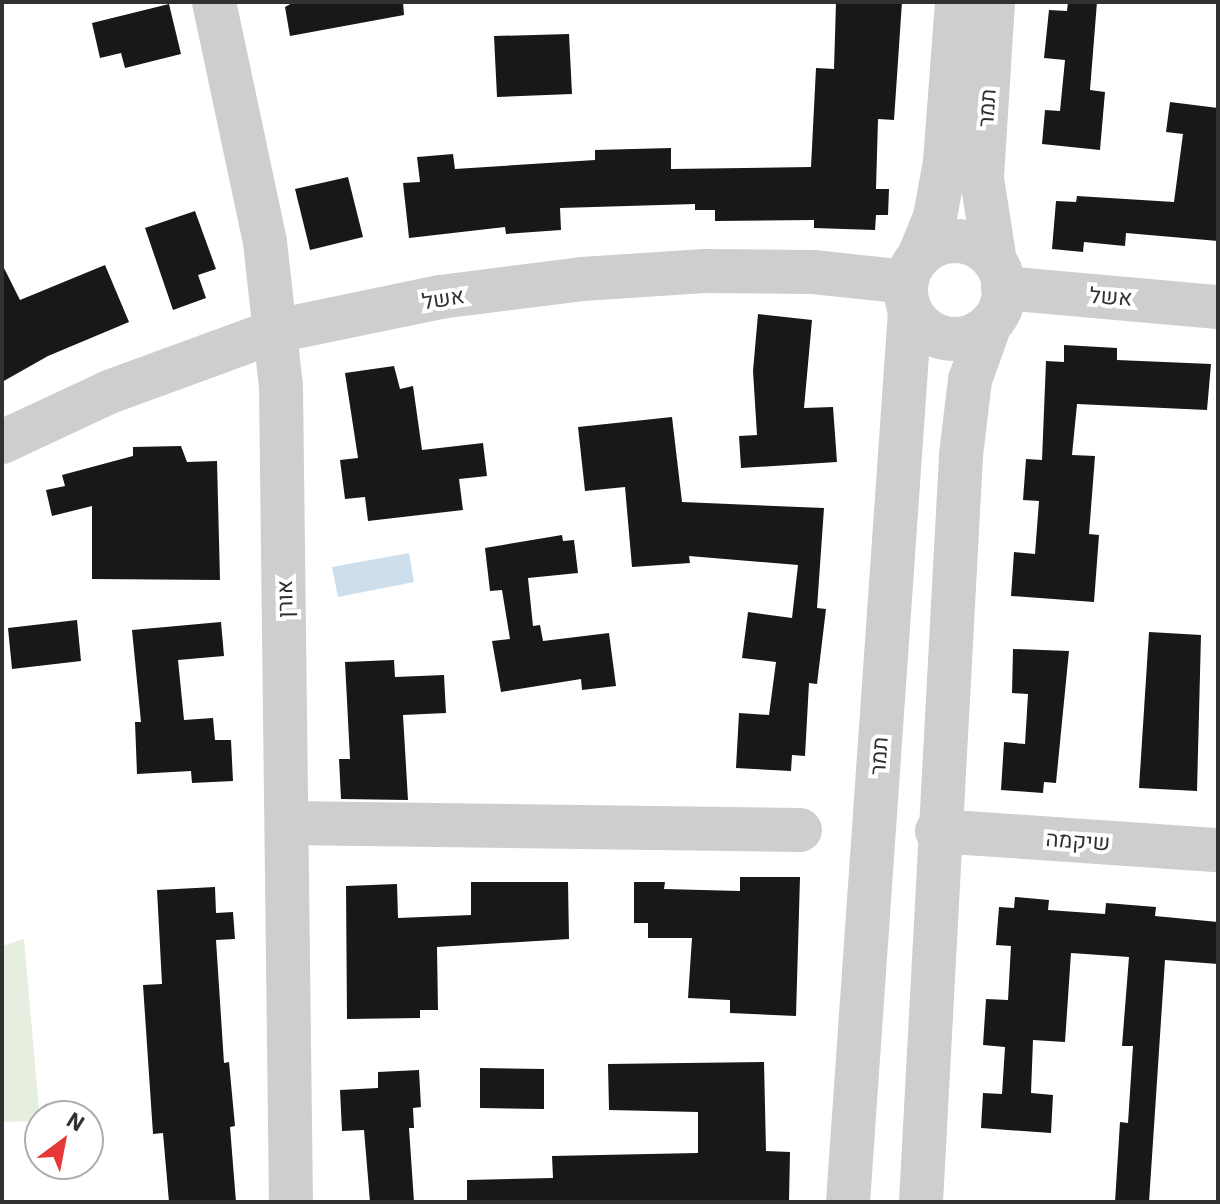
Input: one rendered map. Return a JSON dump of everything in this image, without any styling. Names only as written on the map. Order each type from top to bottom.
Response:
[{"type":"street","name":"אורן","points":[[214,2],[265,242],[282,413],[291,1202]]},
{"type":"street","name":"תמר","points":[[848,1202],[912,283],[943,176],[957,2]]},
{"type":"street","name":"תמר","points":[[993,2],[982,179],[996,291]]},
{"type":"street","points":[[962,241],[996,291],[966,338],[947,338],[929,331],[912,283],[943,242],[962,241]]},
{"type":"street","name":"אשל","points":[[2,442],[109,392],[276,331],[440,297],[646,274],[813,272],[912,283]]},
{"type":"street","name":"אשל","points":[[996,291],[1218,307]]},
{"type":"street","points":[[921,1202],[937,831],[964,415],[973,365],[996,291]]},
{"type":"street","points":[[287,823],[800,830]]},
{"type":"street","name":"שיקמה","points":[[937,831],[1218,850]]},
{"type":"shaded area","points":[[24,939],[38,1100],[24,1100],[24,1121],[2,1122],[2,946]]},
{"type":"water","points":[[409,553],[414,582],[338,597],[332,567]]},
{"type":"building","points":[[294,2],[403,2],[404,15],[290,36],[285,7]]},
{"type":"building","points":[[836,2],[902,2],[894,120],[878,119],[876,189],[889,189],[888,215],[876,215],[875,230],[814,228],[814,220],[715,221],[715,210],[695,210],[695,204],[560,208],[561,230],[506,234],[505,227],[409,238],[403,183],[420,182],[417,157],[453,154],[455,169],[595,160],[595,150],[671,148],[671,169],[811,167],[816,68],[834,69]]},
{"type":"building","points":[[1068,2],[1097,2],[1090,90],[1105,92],[1100,150],[1042,144],[1045,110],[1060,111],[1065,60],[1044,58],[1049,10],[1067,11]]},
{"type":"building","points":[[169,4],[181,54],[125,68],[121,53],[100,58],[92,23]]},
{"type":"building","points":[[569,34],[572,94],[497,97],[494,36]]},
{"type":"building","points":[[1170,102],[1218,108],[1218,241],[1126,233],[1125,246],[1084,242],[1083,252],[1052,249],[1056,201],[1076,202],[1077,196],[1174,202],[1183,134],[1166,132]]},
{"type":"building","points":[[348,177],[363,237],[310,250],[295,189]]},
{"type":"building","points":[[195,211],[216,269],[198,275],[206,298],[173,310],[145,228]]},
{"type":"building","points":[[2,264],[20,300],[105,265],[129,322],[48,356],[2,382]]},
{"type":"building","points":[[758,314],[812,320],[804,408],[833,407],[837,462],[741,468],[739,436],[757,435],[753,371]]},
{"type":"building","points":[[1064,345],[1117,348],[1117,360],[1211,364],[1207,410],[1077,404],[1072,455],[1095,456],[1089,534],[1099,535],[1094,602],[1011,596],[1014,552],[1035,554],[1039,501],[1023,500],[1026,459],[1042,460],[1046,361],[1064,362]]},
{"type":"building","points":[[394,366],[400,389],[413,386],[422,450],[483,443],[487,476],[459,479],[463,510],[368,521],[365,497],[345,499],[340,460],[358,458],[345,373]]},
{"type":"building","points":[[672,417],[682,502],[824,508],[817,608],[826,609],[817,684],[809,683],[805,756],[792,755],[791,771],[736,768],[739,713],[769,715],[776,662],[742,658],[748,612],[792,618],[798,565],[689,556],[690,563],[632,567],[625,487],[585,491],[578,427]]},
{"type":"building","points":[[181,446],[187,462],[217,461],[220,580],[92,579],[92,506],[52,516],[46,490],[65,486],[62,475],[133,456],[133,447]]},
{"type":"building","points":[[562,535],[563,541],[574,540],[578,573],[528,578],[533,626],[540,625],[543,641],[609,633],[616,686],[582,690],[581,679],[501,692],[492,641],[510,639],[502,590],[490,591],[485,548]]},
{"type":"building","points":[[77,620],[81,661],[12,669],[8,628]]},
{"type":"building","points":[[221,622],[224,656],[178,660],[184,720],[213,718],[215,740],[231,740],[233,781],[192,783],[191,771],[137,774],[135,722],[141,722],[132,630]]},
{"type":"building","points":[[1149,632],[1201,635],[1197,791],[1139,788]]},
{"type":"building","points":[[1013,649],[1069,651],[1056,783],[1044,782],[1043,793],[1001,790],[1004,742],[1025,744],[1028,694],[1012,693]]},
{"type":"building","points":[[394,660],[395,677],[444,675],[446,713],[403,715],[408,800],[341,799],[339,759],[350,759],[345,662]]},
{"type":"building","points":[[740,877],[800,877],[796,1016],[730,1013],[730,1000],[688,998],[692,938],[648,938],[648,923],[634,923],[634,882],[665,882],[664,889],[740,891]]},
{"type":"building","points":[[471,882],[568,882],[569,939],[437,947],[438,1010],[420,1010],[420,1018],[347,1019],[346,886],[397,884],[398,918],[471,915]]},
{"type":"building","points":[[215,887],[216,913],[233,912],[235,939],[216,940],[224,1063],[229,1062],[235,1126],[230,1127],[236,1202],[169,1202],[163,1133],[153,1134],[143,985],[162,984],[157,890]]},
{"type":"building","points":[[1015,897],[1049,900],[1048,910],[1105,914],[1106,903],[1156,907],[1155,916],[1218,922],[1218,964],[1165,960],[1149,1202],[1115,1202],[1120,1122],[1128,1123],[1133,1046],[1122,1046],[1129,957],[1071,953],[1065,1042],[1033,1040],[1031,1093],[1053,1095],[1051,1133],[981,1128],[983,1093],[1002,1094],[1005,1047],[983,1045],[986,999],[1008,1000],[1011,946],[996,945],[999,907],[1014,908]]},
{"type":"building","points":[[764,1062],[766,1151],[790,1152],[789,1201],[467,1202],[467,1180],[553,1178],[552,1156],[698,1153],[698,1112],[609,1110],[608,1064]]},
{"type":"building","points":[[480,1068],[544,1069],[544,1109],[480,1108]]},
{"type":"building","points":[[419,1070],[421,1107],[413,1108],[414,1128],[409,1128],[414,1202],[370,1202],[364,1130],[342,1131],[340,1090],[378,1088],[378,1072]]}]
